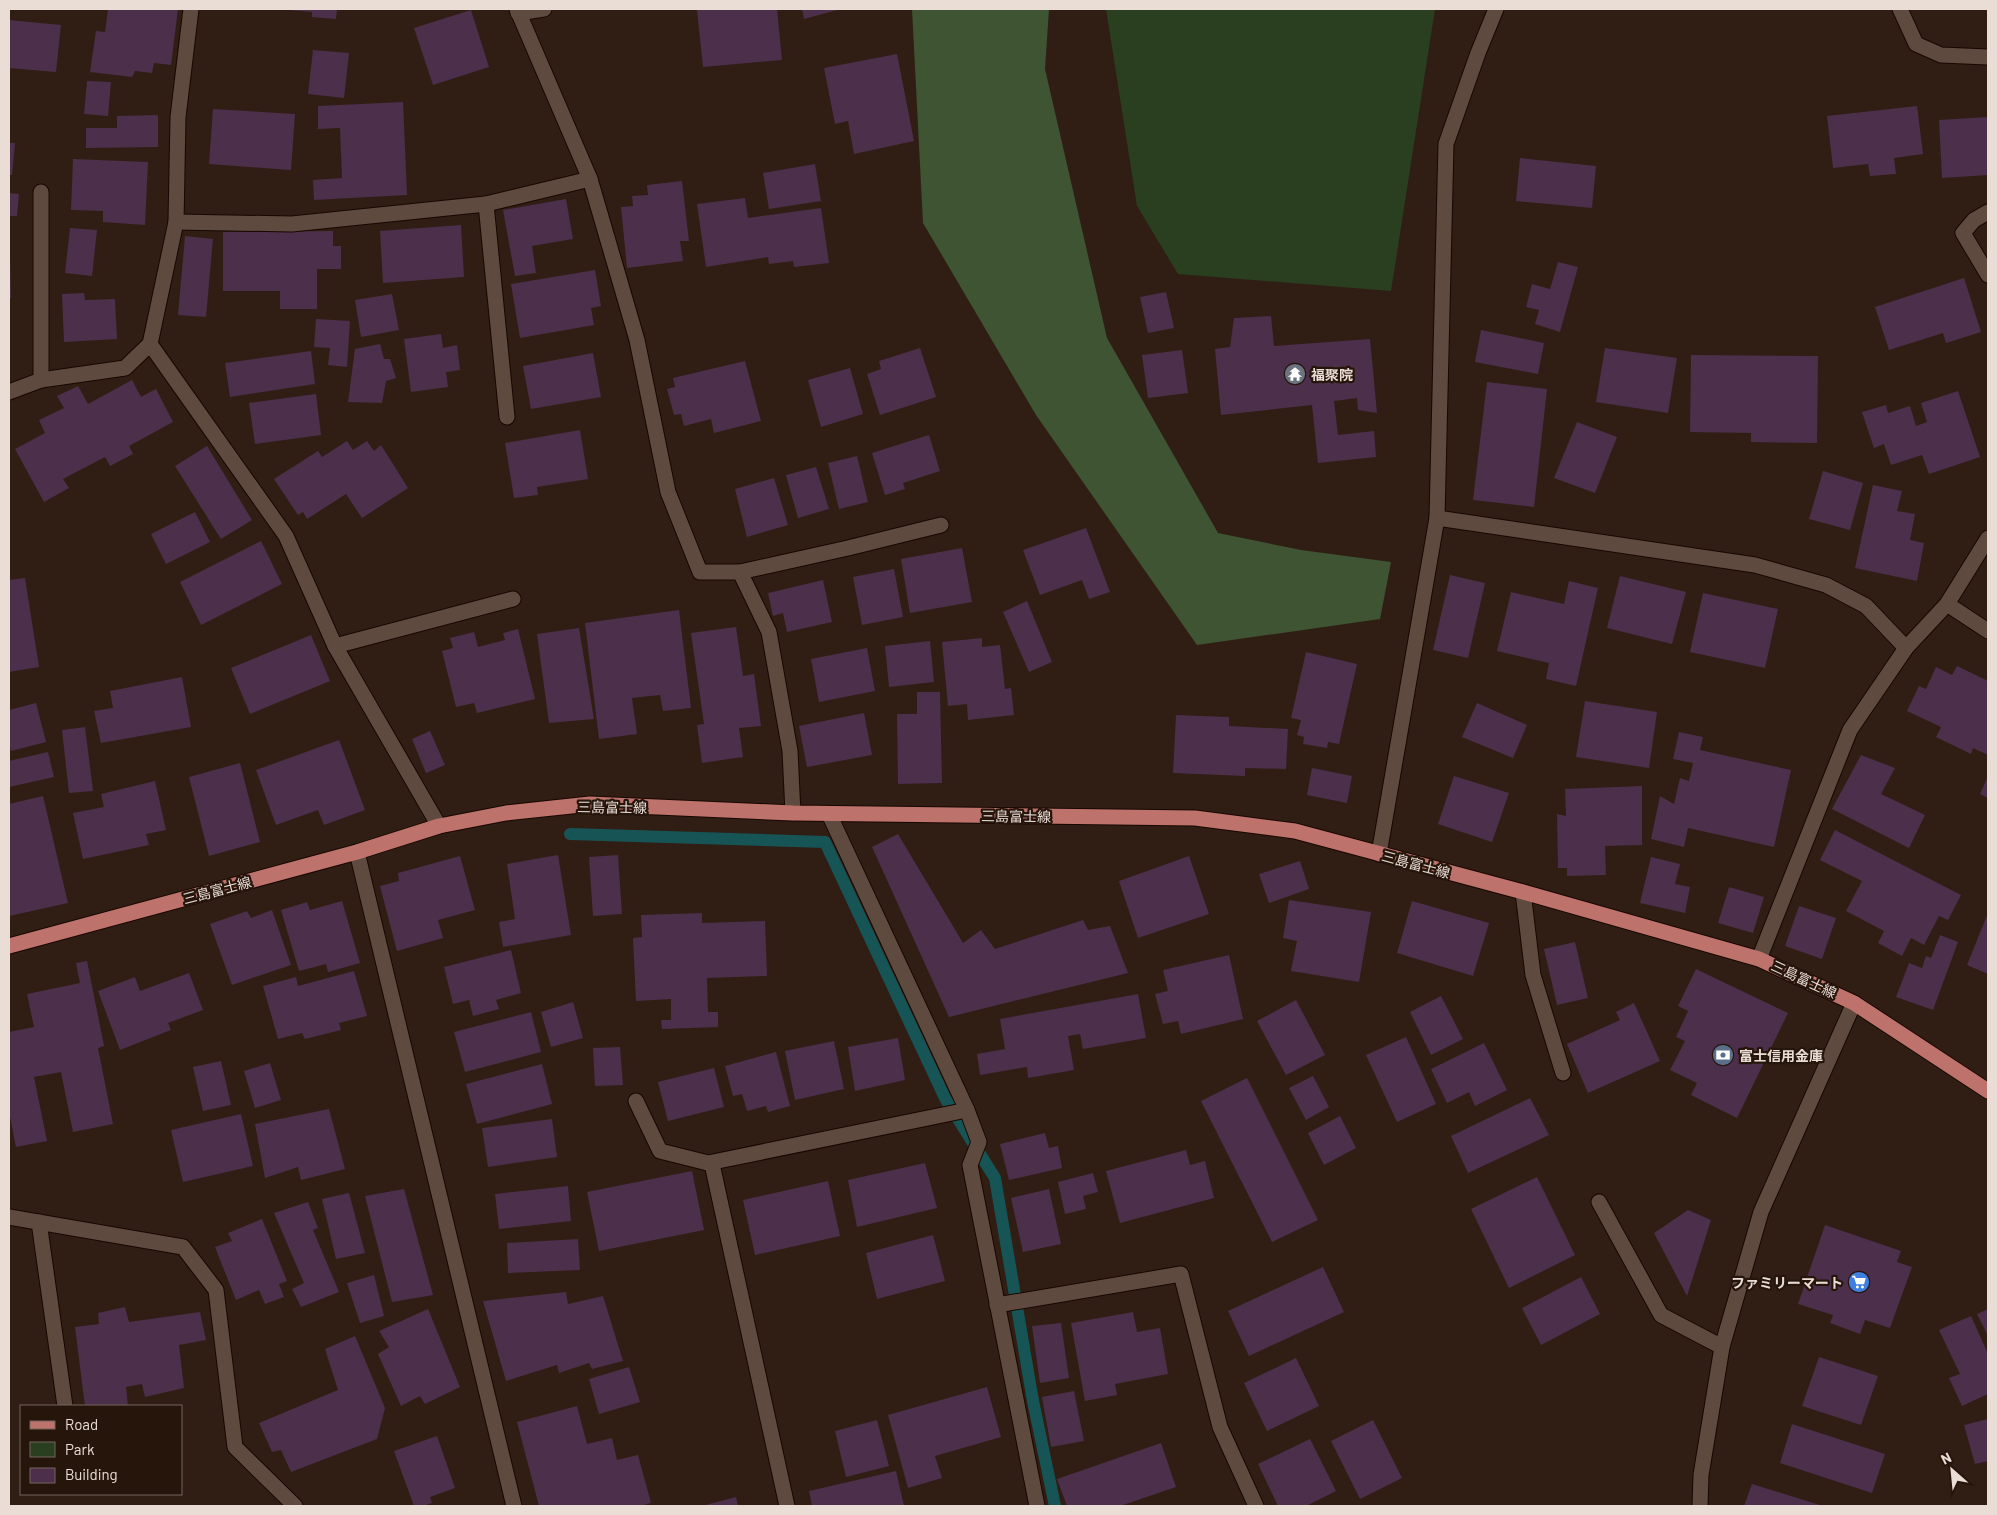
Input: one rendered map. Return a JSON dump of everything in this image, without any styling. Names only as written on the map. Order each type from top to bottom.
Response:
[{"type":"main road","name":"三島富士線","points":[[9,946],[357,852],[439,826],[506,813],[590,804],[829,814],[1195,818],[1295,831],[1524,892],[1759,959],[1854,1003],[1988,1091]]},
{"type":"street","points":[[9,392],[41,380],[125,368],[150,344],[176,222],[178,117],[191,9]]},
{"type":"street","points":[[544,9],[517,11],[590,179],[637,340],[668,492],[700,572],[740,572],[941,525]]},
{"type":"street","points":[[1379,854],[1437,518],[1446,144],[1478,53],[1496,9]]},
{"type":"street","points":[[1900,9],[1916,44],[1941,56],[1988,57]]},
{"type":"street","points":[[176,222],[292,224],[486,204],[590,179]]},
{"type":"street","points":[[41,192],[41,380]]},
{"type":"street","points":[[486,204],[507,416]]},
{"type":"street","points":[[1988,212],[1974,220],[1963,233],[1988,275]]},
{"type":"street","points":[[150,344],[286,536],[335,646],[439,826]]},
{"type":"street","points":[[1437,518],[1755,565],[1826,586],[1866,606],[1906,648]]},
{"type":"street","points":[[1759,959],[1850,730],[1906,648],[1947,604],[1988,538]]},
{"type":"street","points":[[740,572],[769,632],[790,751],[793,813]]},
{"type":"street","points":[[335,646],[512,599]]},
{"type":"street","points":[[1947,604],[1988,631]]},
{"type":"street","points":[[829,814],[967,1110],[979,1142],[970,1165],[1037,1506]]},
{"type":"street","points":[[357,852],[514,1506]]},
{"type":"street","points":[[1524,892],[1533,976],[1563,1073]]},
{"type":"street","points":[[1700,1506],[1701,1475],[1722,1347],[1762,1212],[1854,1003]]},
{"type":"street","points":[[636,1101],[660,1151],[712,1164],[787,1506]]},
{"type":"street","points":[[708,1163],[967,1110]]},
{"type":"street","points":[[1599,1202],[1661,1315],[1722,1347]]},
{"type":"street","points":[[9,1217],[183,1246],[216,1290],[236,1447],[296,1506]]},
{"type":"street","points":[[39,1222],[65,1405]]},
{"type":"street","points":[[998,1305],[1181,1274],[1220,1427],[1256,1506]]},
{"type":"green space","points":[[912,9],[1049,9],[1045,69],[1107,338],[1218,533],[1301,550],[1391,562],[1380,619],[1197,645],[1036,415],[923,223]]},
{"type":"green space","points":[[1106,9],[1435,9],[1391,291],[1178,274],[1137,206]]},
{"type":"building","points":[[108,9],[178,9],[171,65],[154,63],[152,73],[135,71],[132,77],[90,72],[96,31],[105,32]]},
{"type":"building","points":[[289,9],[337,9],[336,19],[312,17],[312,12]]},
{"type":"building","points":[[777,9],[782,60],[703,67],[697,10]]},
{"type":"building","points":[[802,9],[841,9],[804,19]]},
{"type":"building","points":[[471,10],[489,67],[433,85],[414,28]]},
{"type":"building","points":[[9,20],[61,25],[56,72],[9,68]]},
{"type":"building","points":[[313,50],[349,53],[344,98],[308,94]]},
{"type":"building","points":[[897,54],[914,141],[854,154],[848,121],[835,124],[824,68]]},
{"type":"building","points":[[87,81],[111,82],[108,116],[84,114]]},
{"type":"building","points":[[403,102],[407,195],[314,200],[313,180],[342,178],[340,128],[318,129],[318,106]]},
{"type":"building","points":[[1917,106],[1923,154],[1894,158],[1896,174],[1870,176],[1868,164],[1833,168],[1827,116]]},
{"type":"building","points":[[213,109],[295,114],[291,170],[209,164]]},
{"type":"building","points":[[158,115],[158,147],[86,148],[86,128],[117,128],[117,116]]},
{"type":"building","points":[[1988,117],[1988,175],[1942,178],[1939,120]]},
{"type":"building","points":[[9,143],[15,143],[12,175],[9,175]]},
{"type":"building","points":[[1520,158],[1596,166],[1592,208],[1516,201]]},
{"type":"building","points":[[73,159],[148,162],[145,225],[103,222],[103,211],[71,210]]},
{"type":"building","points":[[815,164],[821,201],[769,209],[763,173]]},
{"type":"building","points":[[682,181],[689,241],[680,241],[683,261],[627,268],[621,207],[633,206],[632,196],[648,195],[647,185]]},
{"type":"building","points":[[9,193],[19,194],[17,216],[9,216]]},
{"type":"building","points":[[745,198],[748,218],[821,208],[829,263],[794,267],[793,261],[769,264],[768,257],[706,267],[697,204]]},
{"type":"building","points":[[566,199],[573,239],[532,246],[536,273],[515,276],[503,210]]},
{"type":"building","points":[[461,225],[464,277],[383,283],[380,231]]},
{"type":"building","points":[[70,228],[97,230],[92,276],[65,273]]},
{"type":"building","points":[[333,231],[333,246],[341,246],[341,269],[317,269],[317,309],[280,309],[280,291],[223,291],[223,232]]},
{"type":"building","points":[[185,236],[213,239],[206,317],[178,315]]},
{"type":"building","points":[[10,259],[11,298],[9,298]]},
{"type":"building","points":[[1558,262],[1578,267],[1560,332],[1535,324],[1539,310],[1526,307],[1532,284],[1550,289]]},
{"type":"building","points":[[595,270],[601,306],[591,308],[594,325],[520,338],[511,284]]},
{"type":"building","points":[[1964,278],[1981,332],[1946,343],[1943,333],[1889,350],[1875,307]]},
{"type":"building","points":[[1166,292],[1174,328],[1148,333],[1140,297]]},
{"type":"building","points":[[84,293],[85,300],[115,299],[117,339],[64,342],[62,294]]},
{"type":"building","points":[[392,294],[399,330],[361,337],[355,300]]},
{"type":"building","name":"福聚院","points":[[1271,316],[1274,346],[1370,339],[1377,413],[1358,410],[1357,398],[1334,401],[1338,435],[1374,431],[1376,457],[1318,463],[1312,405],[1221,415],[1215,349],[1230,347],[1234,318]]},
{"type":"building","points":[[316,319],[350,321],[347,367],[328,365],[330,348],[314,347]]},
{"type":"building","points":[[1481,330],[1544,343],[1538,374],[1475,362]]},
{"type":"building","points":[[441,334],[443,348],[457,345],[460,370],[446,372],[448,387],[411,392],[404,339]]},
{"type":"building","points":[[380,344],[384,359],[390,359],[396,378],[386,381],[382,403],[348,402],[355,349]]},
{"type":"building","points":[[920,348],[936,397],[880,415],[867,374],[881,369],[879,361]]},
{"type":"building","points":[[1605,348],[1677,358],[1668,413],[1596,402]]},
{"type":"building","points":[[1182,350],[1188,393],[1148,398],[1142,355]]},
{"type":"building","points":[[311,351],[315,384],[230,397],[225,363]]},
{"type":"building","points":[[593,353],[601,397],[531,409],[523,366]]},
{"type":"building","points":[[1691,355],[1818,356],[1817,443],[1751,442],[1751,433],[1690,432]]},
{"type":"building","points":[[745,361],[761,421],[714,433],[711,419],[684,426],[681,414],[674,415],[667,389],[675,387],[673,378]]},
{"type":"building","points":[[850,368],[863,414],[821,427],[808,380]]},
{"type":"building","points":[[132,380],[141,397],[156,389],[173,422],[129,446],[133,454],[110,466],[105,457],[63,479],[69,488],[44,502],[15,449],[45,433],[39,420],[64,408],[57,396],[78,386],[88,404]]},
{"type":"building","points":[[1487,382],[1547,389],[1534,507],[1473,500]]},
{"type":"building","points":[[1958,391],[1980,457],[1929,474],[1922,455],[1891,465],[1884,444],[1874,448],[1862,412],[1886,405],[1888,413],[1910,406],[1916,426],[1927,422],[1921,403]]},
{"type":"building","points":[[316,394],[321,435],[255,444],[249,403]]},
{"type":"building","points":[[1577,422],[1617,437],[1595,493],[1554,478]]},
{"type":"building","points":[[580,430],[588,479],[537,487],[538,495],[514,498],[505,443]]},
{"type":"building","points":[[929,435],[940,471],[903,483],[905,489],[885,495],[872,453]]},
{"type":"building","points":[[347,441],[353,450],[367,441],[374,451],[381,445],[408,488],[362,518],[346,494],[307,519],[303,512],[298,515],[274,479],[318,451],[322,457]]},
{"type":"building","points":[[207,446],[252,520],[221,539],[175,466]]},
{"type":"building","points":[[857,456],[868,502],[839,509],[828,463]]},
{"type":"building","points":[[816,467],[829,509],[798,518],[786,475]]},
{"type":"building","points":[[1823,471],[1863,483],[1850,530],[1809,519]]},
{"type":"building","points":[[774,478],[788,525],[747,537],[735,489]]},
{"type":"building","points":[[1873,485],[1902,491],[1897,511],[1915,514],[1910,540],[1924,543],[1917,581],[1855,568]]},
{"type":"building","points":[[195,512],[210,542],[166,564],[151,534]]},
{"type":"building","points":[[1086,528],[1110,592],[1089,599],[1082,580],[1040,595],[1023,550]]},
{"type":"building","points":[[261,541],[282,584],[201,625],[180,582]]},
{"type":"building","points":[[962,548],[972,602],[910,613],[901,559]]},
{"type":"building","points":[[894,569],[903,617],[862,625],[853,577]]},
{"type":"building","points":[[1450,575],[1485,583],[1468,658],[1433,650]]},
{"type":"building","points":[[1620,576],[1686,592],[1672,644],[1607,628]]},
{"type":"building","points":[[25,578],[39,667],[9,672],[9,580]]},
{"type":"building","points":[[823,580],[832,622],[787,632],[783,613],[773,616],[768,593]]},
{"type":"building","points":[[1569,581],[1598,588],[1576,686],[1546,679],[1549,663],[1497,651],[1511,592],[1564,604]]},
{"type":"building","points":[[1703,593],[1778,609],[1765,668],[1690,652]]},
{"type":"building","points":[[1027,601],[1052,662],[1029,672],[1003,612]]},
{"type":"building","points":[[679,610],[691,708],[663,711],[660,695],[632,698],[637,734],[599,739],[585,623]]},
{"type":"building","points":[[736,627],[743,676],[754,674],[761,726],[739,728],[743,757],[702,763],[697,725],[704,724],[691,633]]},
{"type":"building","points":[[579,628],[594,719],[549,723],[537,634]]},
{"type":"building","points":[[518,629],[535,699],[477,713],[474,703],[456,707],[442,651],[453,648],[450,638],[474,632],[478,647],[505,640],[503,633]]},
{"type":"building","points":[[311,635],[330,681],[250,714],[231,668]]},
{"type":"building","points":[[982,638],[982,647],[1000,645],[1005,689],[1011,688],[1014,715],[968,720],[967,704],[948,706],[942,642]]},
{"type":"building","points":[[930,641],[934,682],[889,687],[885,646]]},
{"type":"building","points":[[867,648],[875,691],[819,702],[811,659]]},
{"type":"building","points":[[1306,652],[1357,664],[1339,744],[1328,742],[1327,748],[1303,744],[1304,737],[1297,735],[1301,720],[1291,718]]},
{"type":"building","points":[[1957,666],[1988,681],[1988,755],[1973,748],[1971,754],[1936,737],[1941,727],[1907,711],[1919,686],[1926,689],[1936,667],[1952,675]]},
{"type":"building","points":[[182,677],[191,727],[101,743],[94,711],[113,708],[110,691]]},
{"type":"building","points":[[917,692],[940,692],[942,783],[898,784],[897,714],[917,714]]},
{"type":"building","points":[[1585,701],[1657,712],[1649,768],[1576,757]]},
{"type":"building","points":[[36,703],[46,742],[11,751],[9,742],[9,710]]},
{"type":"building","points":[[1477,703],[1527,725],[1513,758],[1462,737]]},
{"type":"building","points":[[864,713],[872,755],[807,767],[799,726]]},
{"type":"building","points":[[1176,715],[1229,717],[1229,726],[1288,729],[1286,769],[1245,768],[1245,776],[1173,773]]},
{"type":"building","points":[[85,727],[93,791],[69,793],[62,730]]},
{"type":"building","points":[[430,731],[445,765],[426,773],[412,739]]},
{"type":"building","points":[[1679,732],[1703,737],[1700,750],[1791,770],[1774,847],[1688,828],[1684,847],[1651,839],[1660,796],[1674,804],[1680,778],[1689,781],[1693,763],[1673,759]]},
{"type":"building","points":[[339,740],[365,810],[324,825],[318,810],[276,825],[256,770]]},
{"type":"building","points":[[48,752],[54,777],[9,787],[9,761]]},
{"type":"building","points":[[1861,755],[1895,768],[1881,794],[1925,815],[1909,848],[1832,809]]},
{"type":"building","points":[[240,763],[260,842],[209,856],[189,777]]},
{"type":"building","points":[[1312,768],[1352,776],[1347,803],[1307,795]]},
{"type":"building","points":[[1454,776],[1509,793],[1492,842],[1438,824]]},
{"type":"building","points":[[1988,776],[1988,798],[1980,794]]},
{"type":"building","points":[[155,781],[166,830],[146,834],[149,845],[83,859],[73,813],[104,807],[101,794]]},
{"type":"building","points":[[1642,786],[1642,845],[1605,846],[1606,875],[1567,876],[1567,868],[1558,868],[1557,814],[1566,816],[1565,789]]},
{"type":"building","points":[[43,796],[68,903],[9,916],[9,804]]},
{"type":"building","points":[[1835,830],[1961,895],[1948,920],[1939,916],[1924,945],[1911,938],[1902,956],[1878,943],[1884,931],[1846,911],[1862,881],[1820,860]]},
{"type":"building","points":[[898,834],[963,943],[981,930],[995,949],[1083,920],[1088,930],[1110,926],[1128,973],[949,1017],[872,847]]},
{"type":"building","points":[[558,855],[571,935],[503,947],[499,922],[515,919],[507,864]]},
{"type":"building","points":[[618,855],[622,914],[593,916],[589,857]]},
{"type":"building","points":[[460,856],[475,910],[438,920],[443,938],[397,951],[380,886],[399,881],[398,873]]},
{"type":"building","points":[[1189,856],[1209,914],[1138,938],[1119,881]]},
{"type":"building","points":[[1651,857],[1680,864],[1675,884],[1690,887],[1685,913],[1640,903]]},
{"type":"building","points":[[1300,861],[1309,889],[1269,903],[1259,874]]},
{"type":"building","points":[[1729,887],[1764,897],[1753,933],[1718,923]]},
{"type":"building","points":[[1289,900],[1371,912],[1359,982],[1291,971],[1297,941],[1283,938]]},
{"type":"building","points":[[342,901],[360,963],[328,972],[326,964],[299,971],[281,910],[307,902],[310,910]]},
{"type":"building","points":[[1412,901],[1489,923],[1473,976],[1397,953]]},
{"type":"building","points":[[1799,906],[1836,918],[1822,959],[1785,946]]},
{"type":"building","points":[[272,910],[291,965],[232,985],[210,924],[247,911],[251,918]]},
{"type":"building","points":[[702,913],[702,923],[765,921],[767,976],[707,978],[708,1012],[718,1012],[718,1027],[662,1029],[661,1020],[671,1020],[671,999],[636,1001],[633,938],[642,937],[641,915]]},
{"type":"building","points":[[1988,913],[1988,974],[1967,965]]},
{"type":"building","points":[[1940,935],[1958,942],[1933,1010],[1896,997],[1909,963],[1922,968],[1926,956],[1931,958]]},
{"type":"building","points":[[1575,942],[1588,998],[1557,1005],[1544,949]]},
{"type":"building","points":[[511,950],[521,993],[496,1000],[499,1009],[473,1016],[469,1000],[453,1004],[444,967]]},
{"type":"building","points":[[1229,955],[1243,1019],[1181,1034],[1178,1021],[1163,1024],[1155,994],[1168,991],[1163,970]]},
{"type":"building","points":[[87,961],[104,1046],[98,1048],[113,1124],[73,1132],[61,1072],[34,1077],[47,1141],[16,1147],[9,1112],[9,1032],[34,1027],[27,994],[80,983],[76,963]]},
{"type":"building","name":"富士信用金庫","points":[[1696,969],[1788,1013],[1737,1118],[1691,1095],[1697,1083],[1670,1070],[1685,1041],[1676,1037],[1688,1011],[1678,1006]]},
{"type":"building","points":[[354,971],[367,1016],[339,1023],[341,1030],[305,1039],[302,1033],[278,1039],[263,986],[296,977],[298,986]]},
{"type":"building","points":[[189,973],[203,1010],[168,1023],[171,1030],[120,1050],[98,991],[135,977],[140,991]]},
{"type":"building","points":[[1138,994],[1146,1038],[1083,1049],[1080,1034],[1068,1036],[1074,1070],[1028,1078],[1027,1067],[980,1075],[977,1054],[1005,1049],[1000,1019]]},
{"type":"building","points":[[1441,996],[1463,1039],[1431,1055],[1410,1012]]},
{"type":"building","points":[[1296,1000],[1325,1055],[1286,1075],[1257,1021]]},
{"type":"building","points":[[573,1002],[583,1038],[551,1047],[541,1012]]},
{"type":"building","points":[[1634,1003],[1660,1061],[1588,1093],[1567,1044],[1620,1020],[1616,1012]]},
{"type":"building","points":[[531,1012],[541,1052],[465,1072],[454,1032]]},
{"type":"building","points":[[1406,1037],[1436,1104],[1397,1122],[1366,1055]]},
{"type":"building","points":[[898,1038],[905,1080],[855,1091],[848,1047]]},
{"type":"building","points":[[834,1041],[844,1089],[795,1100],[785,1051]]},
{"type":"building","points":[[1484,1043],[1507,1090],[1475,1106],[1469,1092],[1447,1103],[1431,1069]]},
{"type":"building","points":[[620,1047],[623,1085],[595,1086],[593,1048]]},
{"type":"building","points":[[776,1052],[790,1106],[768,1112],[766,1106],[747,1111],[742,1094],[733,1096],[725,1066]]},
{"type":"building","points":[[221,1061],[231,1105],[203,1111],[193,1067]]},
{"type":"building","points":[[270,1063],[281,1100],[255,1108],[244,1071]]},
{"type":"building","points":[[542,1064],[552,1104],[477,1124],[466,1084]]},
{"type":"building","points":[[714,1068],[724,1107],[668,1121],[658,1082]]},
{"type":"building","points":[[1313,1076],[1329,1107],[1306,1120],[1289,1088]]},
{"type":"building","points":[[1247,1078],[1318,1220],[1272,1242],[1201,1101]]},
{"type":"building","points":[[1530,1098],[1549,1135],[1468,1173],[1451,1136]]},
{"type":"building","points":[[329,1109],[345,1169],[301,1180],[298,1167],[265,1178],[255,1124]]},
{"type":"building","points":[[241,1114],[253,1166],[183,1182],[171,1130]]},
{"type":"building","points":[[1340,1116],[1356,1148],[1324,1165],[1308,1133]]},
{"type":"building","points":[[552,1119],[557,1157],[488,1167],[482,1128]]},
{"type":"building","points":[[1045,1133],[1049,1148],[1058,1146],[1062,1168],[1009,1180],[1000,1144]]},
{"type":"building","points":[[1186,1150],[1190,1165],[1205,1161],[1214,1198],[1120,1223],[1106,1171]]},
{"type":"building","points":[[925,1163],[937,1208],[857,1227],[848,1180]]},
{"type":"building","points":[[692,1171],[704,1230],[599,1251],[587,1192]]},
{"type":"building","points":[[1093,1173],[1098,1192],[1083,1196],[1086,1209],[1065,1214],[1058,1182]]},
{"type":"building","points":[[1537,1177],[1575,1255],[1509,1288],[1471,1209]]},
{"type":"building","points":[[828,1181],[840,1236],[755,1255],[743,1200]]},
{"type":"building","points":[[568,1186],[571,1221],[499,1229],[495,1194]]},
{"type":"building","points":[[404,1189],[433,1295],[392,1302],[365,1196]]},
{"type":"building","points":[[1049,1189],[1061,1244],[1023,1252],[1011,1198]]},
{"type":"building","points":[[349,1193],[365,1253],[336,1259],[322,1199]]},
{"type":"building","points":[[308,1202],[318,1228],[313,1230],[339,1292],[301,1307],[292,1289],[304,1283],[274,1213]]},
{"type":"building","points":[[1688,1210],[1711,1220],[1687,1296],[1654,1233]]},
{"type":"building","points":[[262,1219],[287,1281],[279,1284],[284,1297],[265,1304],[259,1290],[236,1300],[215,1247],[232,1241],[228,1233]]},
{"type":"building","points":[[1825,1225],[1901,1251],[1897,1262],[1912,1267],[1890,1328],[1865,1320],[1860,1334],[1830,1323],[1833,1315],[1798,1304]]},
{"type":"building","points":[[933,1235],[945,1281],[877,1299],[866,1253]]},
{"type":"building","points":[[578,1239],[580,1270],[508,1273],[507,1243]]},
{"type":"building","points":[[1323,1267],[1344,1312],[1249,1356],[1228,1311]]},
{"type":"building","points":[[374,1275],[384,1316],[360,1323],[347,1283]]},
{"type":"building","points":[[1581,1277],[1600,1314],[1541,1345],[1522,1308]]},
{"type":"building","points":[[566,1292],[568,1304],[603,1296],[623,1361],[592,1369],[589,1363],[559,1373],[557,1365],[506,1381],[483,1301]]},
{"type":"building","points":[[125,1307],[129,1322],[200,1312],[206,1340],[179,1345],[184,1388],[145,1397],[142,1384],[126,1387],[128,1405],[85,1405],[75,1327],[99,1324],[98,1313]]},
{"type":"building","points":[[428,1309],[460,1387],[425,1404],[420,1396],[401,1406],[378,1354],[389,1347],[379,1331]]},
{"type":"building","points":[[1988,1309],[1988,1336],[1977,1314]]},
{"type":"building","points":[[1133,1312],[1137,1332],[1160,1328],[1168,1374],[1115,1384],[1117,1395],[1085,1401],[1071,1323]]},
{"type":"building","points":[[1971,1316],[1988,1354],[1988,1394],[1962,1406],[1949,1378],[1960,1374],[1939,1330]]},
{"type":"building","points":[[1061,1323],[1069,1378],[1040,1383],[1032,1326]]},
{"type":"building","points":[[355,1336],[385,1408],[377,1439],[291,1472],[281,1450],[272,1452],[259,1423],[338,1390],[325,1349]]},
{"type":"building","points":[[1819,1357],[1878,1376],[1861,1425],[1802,1406]]},
{"type":"building","points":[[1296,1358],[1319,1406],[1267,1431],[1244,1383]]},
{"type":"building","points":[[629,1367],[640,1402],[599,1414],[589,1379]]},
{"type":"building","points":[[987,1387],[1001,1437],[935,1456],[942,1478],[908,1488],[888,1415]]},
{"type":"building","points":[[1074,1391],[1084,1441],[1051,1447],[1042,1397]]},
{"type":"building","points":[[577,1406],[587,1444],[612,1438],[617,1460],[638,1455],[651,1503],[640,1506],[539,1506],[517,1422]]},
{"type":"building","points":[[1988,1419],[1988,1461],[1975,1464],[1964,1425]]},
{"type":"building","points":[[877,1420],[889,1466],[846,1477],[835,1431]]},
{"type":"building","points":[[1373,1420],[1402,1478],[1360,1499],[1331,1441]]},
{"type":"building","points":[[1792,1424],[1885,1454],[1872,1493],[1780,1463]]},
{"type":"building","points":[[437,1436],[455,1488],[430,1497],[432,1503],[414,1506],[394,1451]]},
{"type":"building","points":[[1310,1439],[1336,1491],[1306,1506],[1278,1506],[1258,1464]]},
{"type":"building","points":[[1161,1443],[1176,1487],[1120,1506],[1067,1506],[1057,1479]]},
{"type":"building","points":[[896,1471],[904,1506],[812,1506],[809,1491]]},
{"type":"building","points":[[1752,1484],[1823,1506],[1744,1506]]},
{"type":"building","points":[[736,1497],[738,1506],[702,1506]]},
{"type":"waterway","points":[[570,834],[825,842],[945,1098],[995,1178],[1033,1401],[1055,1506]]},
{"type":"place","name":"福聚院","points":[[1295,374]]},
{"type":"place","name":"富士信用金庫","points":[[1723,1055]]},
{"type":"place","name":"ファミリーマート","points":[[1859,1282]]}]
